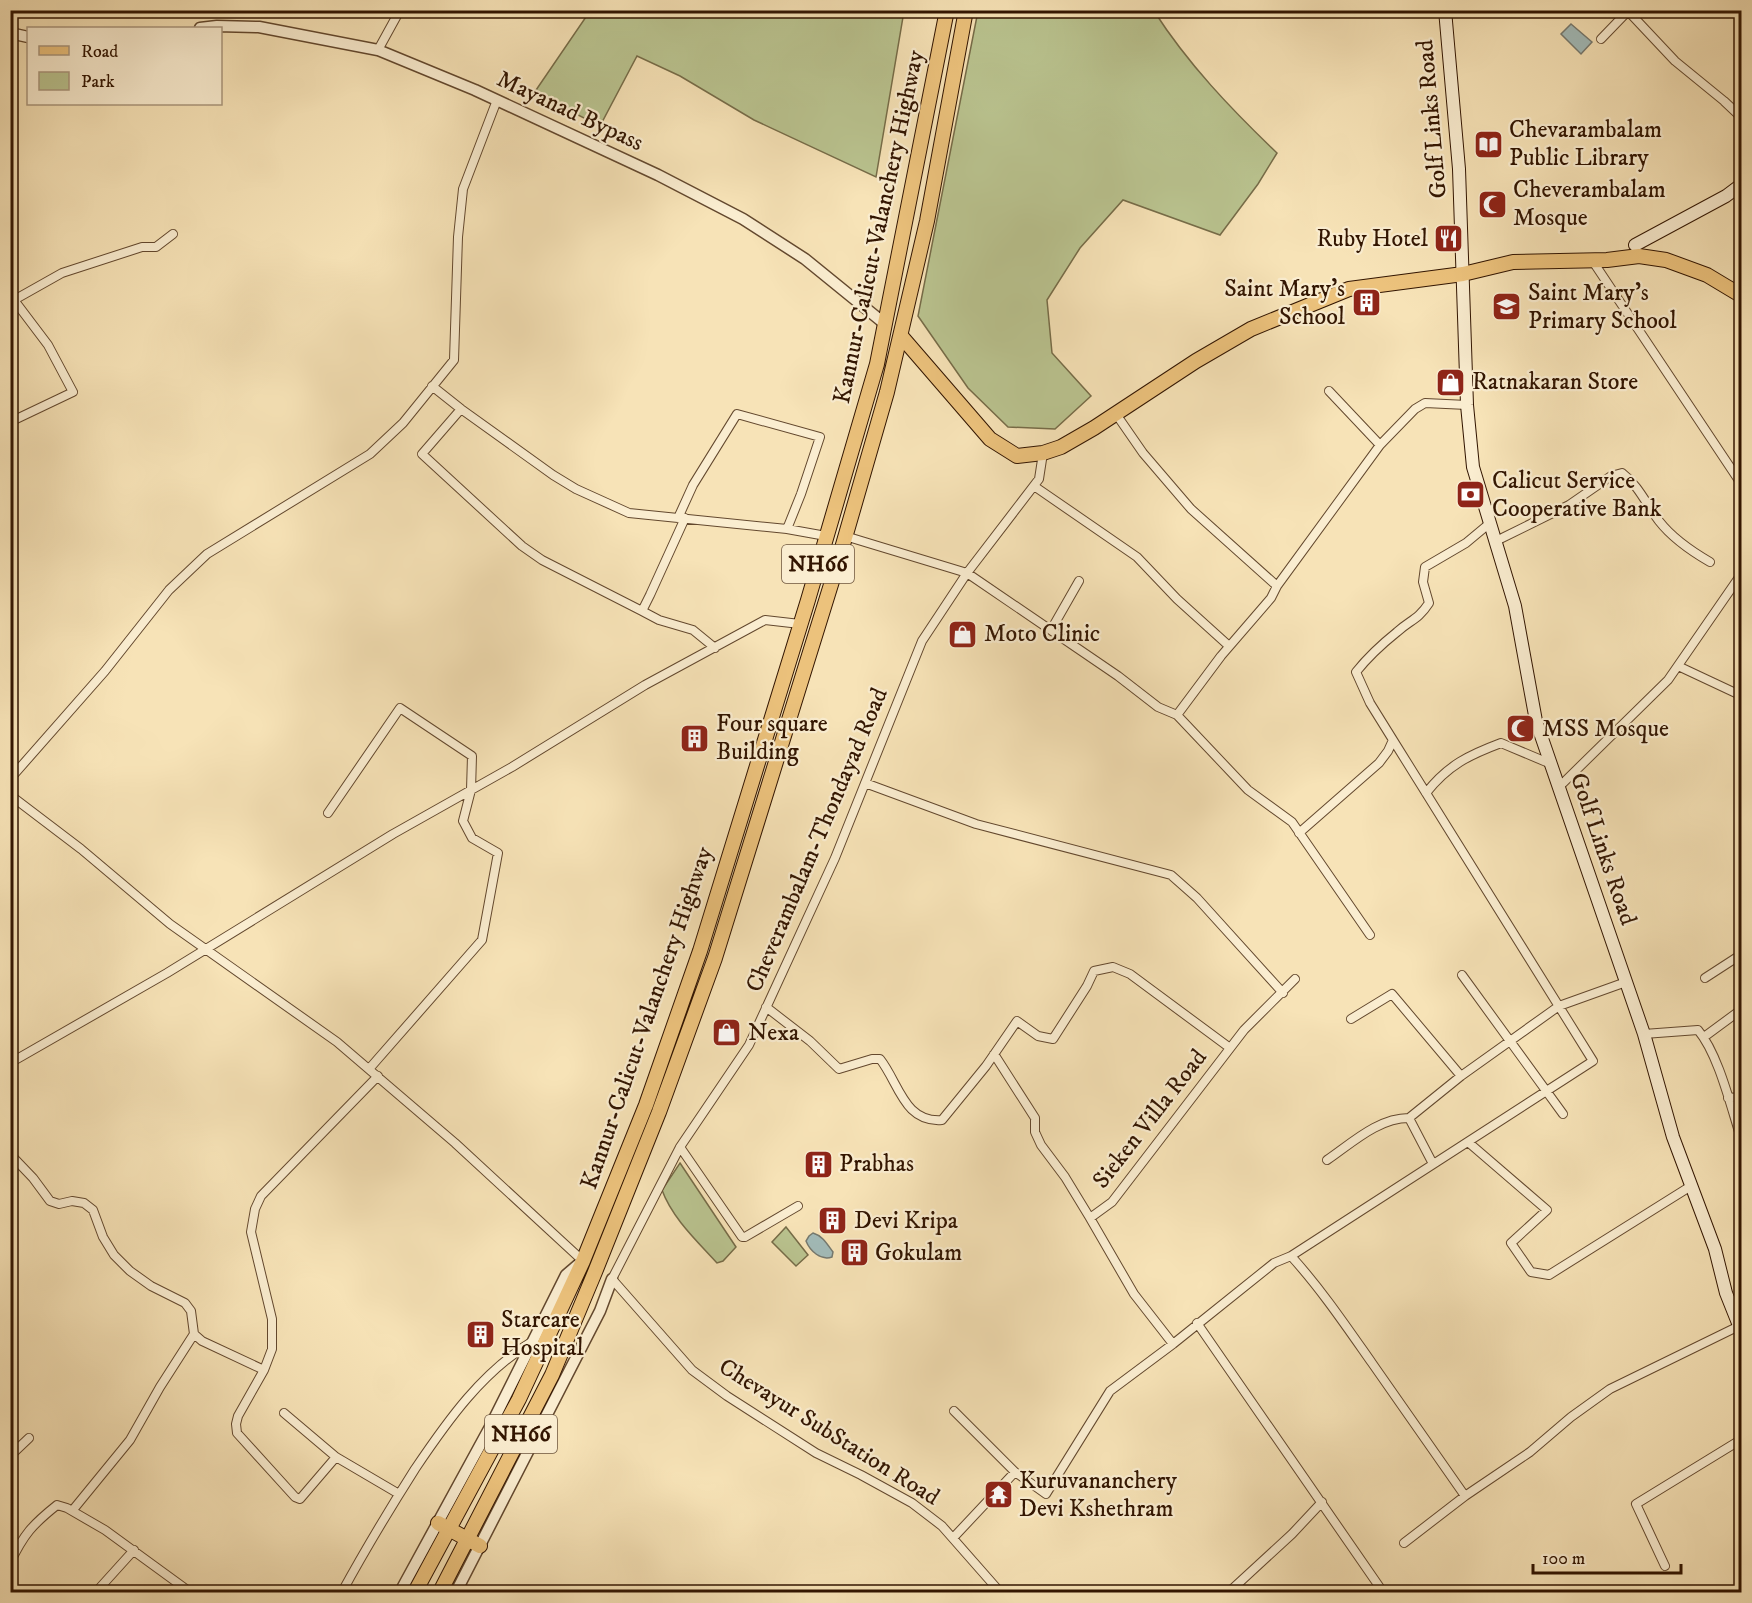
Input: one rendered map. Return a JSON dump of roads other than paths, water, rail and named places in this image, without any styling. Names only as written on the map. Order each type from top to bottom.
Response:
[{"type":"main road","name":"Kannur-Calicut-Valanchery Highway","points":[[415,1593],[443,1526],[519,1399],[583,1260],[646,1105],[700,951],[877,364],[947,10]]},
{"type":"main road","name":"Kannur-Calicut-Valanchery Highway","points":[[440,1593],[552,1375],[659,1112],[715,958],[887,392],[927,221],[966,10]]},
{"type":"main road","name":"Golf Links Road","points":[[1445,10],[1459,169],[1467,405],[1473,468],[1515,606],[1536,721],[1644,1034],[1673,1137],[1715,1249],[1726,1293],[1740,1329]]},
{"type":"main road","points":[[1635,245],[1726,196],[1742,184]]},
{"type":"main road","points":[[901,336],[990,439],[1017,456],[1043,453],[1062,447],[1196,361],[1251,329],[1349,289],[1463,274],[1513,262],[1607,260],[1639,256],[1666,260],[1707,275],[1741,294]]},
{"type":"main road","points":[[443,1526],[480,1546]]},
{"type":"street","points":[[378,50],[400,10]]},
{"type":"street","points":[[1601,39],[1628,11],[1675,62],[1742,118]]},
{"type":"street","name":"Mayanad Bypass","points":[[209,27],[259,27],[378,50],[497,100],[658,175],[743,219],[805,259],[885,324]]},
{"type":"street","points":[[10,33],[27,37]]},
{"type":"street","points":[[10,779],[84,696],[169,590],[207,554],[370,454],[403,423],[454,360],[458,237],[463,189],[497,100]]},
{"type":"street","points":[[10,422],[73,392],[48,345],[12,300],[62,273],[142,247],[156,248],[173,234]]},
{"type":"street","points":[[1627,257],[1635,245]]},
{"type":"street","points":[[1607,260],[1635,245]]},
{"type":"street","points":[[1592,260],[1742,486]]},
{"type":"street","points":[[432,386],[538,466],[576,489],[629,513],[787,529],[826,536]]},
{"type":"street","points":[[1329,391],[1380,445]]},
{"type":"street","points":[[1177,715],[1229,646],[1270,598],[1380,445],[1414,409],[1425,403],[1467,405]]},
{"type":"street","points":[[461,409],[422,454],[522,546],[542,560],[660,620],[693,630],[715,648]]},
{"type":"street","points":[[642,610],[651,595],[693,485],[737,414],[820,437],[787,529]]},
{"type":"street","points":[[1116,414],[1143,453],[1191,509],[1277,586]]},
{"type":"street","name":"Cheverambalam-Thondayad Road","points":[[612,1279],[680,1147],[749,1045],[835,858],[922,641],[967,573],[1039,479],[1043,453]]},
{"type":"street","points":[[1496,541],[1569,505],[1611,476],[1622,473],[1645,497],[1658,520],[1673,537],[1710,562]]},
{"type":"street","points":[[1034,486],[1137,557],[1229,646]]},
{"type":"street","points":[[954,1411],[1015,1472],[1046,1494],[1110,1391],[1274,1263],[1291,1256],[1593,1061],[1370,703],[1356,672],[1368,657],[1399,629],[1410,624],[1423,613],[1429,603],[1423,582],[1425,567],[1466,543],[1490,523]]},
{"type":"street","points":[[845,536],[967,573],[1118,676],[1158,707],[1177,715],[1248,790],[1292,822],[1370,934]]},
{"type":"street","points":[[1559,787],[1668,680],[1742,573]]},
{"type":"street","points":[[1051,630],[1079,582]]},
{"type":"street","points":[[10,1063],[167,973],[383,840],[512,767],[616,702],[765,620],[800,624]]},
{"type":"street","points":[[1678,666],[1742,696]]},
{"type":"street","points":[[328,813],[400,708],[472,756],[471,790],[463,821],[472,838],[498,853],[482,940],[369,1069]]},
{"type":"street","points":[[1299,832],[1379,763],[1393,740]]},
{"type":"street","points":[[1426,793],[1439,777],[1467,756],[1501,743],[1551,764]]},
{"type":"street","points":[[865,783],[976,824],[1171,875],[1197,898],[1283,993]]},
{"type":"street","points":[[10,795],[81,849],[204,950],[315,1026],[378,1076],[583,1260],[566,1275],[443,1526],[400,1593]]},
{"type":"street","points":[[1705,978],[1742,954]]},
{"type":"street","points":[[766,1007],[810,1041],[839,1069],[860,1062],[880,1059],[910,1108],[922,1118],[933,1120],[942,1120],[1017,1022],[1038,1036],[1053,1040],[1094,971],[1113,967],[1130,974],[1230,1048]]},
{"type":"street","points":[[1462,975],[1563,1114]]},
{"type":"street","name":"Sieken Villa Road","points":[[994,1054],[1035,1118],[1035,1132],[1041,1145],[1065,1177],[1090,1218],[1112,1202],[1249,1024],[1295,979]]},
{"type":"street","points":[[1327,1160],[1380,1124],[1396,1118],[1409,1118],[1461,1076],[1559,1006],[1626,982]]},
{"type":"street","points":[[1351,1019],[1392,994],[1461,1076]]},
{"type":"street","points":[[1704,1037],[1742,1009]]},
{"type":"street","points":[[1644,1034],[1698,1030],[1704,1037],[1722,1079],[1742,1141]]},
{"type":"street","points":[[336,1457],[300,1499],[294,1497],[237,1432],[238,1416],[264,1370],[272,1349],[273,1336],[272,1319],[251,1232],[255,1209],[261,1196],[378,1076]]},
{"type":"street","points":[[1728,1098],[1742,1097]]},
{"type":"street","points":[[1409,1118],[1432,1164]]},
{"type":"street","points":[[1468,1142],[1547,1209],[1511,1244],[1532,1272],[1549,1275],[1691,1186]]},
{"type":"street","points":[[680,1147],[742,1237],[775,1221],[798,1206]]},
{"type":"street","points":[[10,1154],[33,1178],[50,1201],[59,1204],[84,1203],[93,1210],[114,1255],[130,1271],[151,1286],[185,1303],[191,1311],[194,1334],[130,1440],[72,1511]]},
{"type":"street","points":[[1090,1218],[1134,1294],[1173,1344]]},
{"type":"street","points":[[1291,1256],[1343,1322],[1465,1496]]},
{"type":"street","points":[[456,1593],[600,1311],[612,1279]]},
{"type":"street","name":"Chevayur SubStation Road","points":[[612,1279],[692,1370],[727,1396],[816,1453],[861,1474],[912,1503],[942,1526],[1000,1593]]},
{"type":"street","points":[[1197,1323],[1383,1593]]},
{"type":"street","points":[[1404,1543],[1465,1496],[1530,1452],[1571,1417],[1610,1389],[1740,1329]]},
{"type":"street","points":[[194,1334],[214,1347],[264,1370]]},
{"type":"street","points":[[342,1593],[379,1526],[438,1434],[471,1393],[512,1353],[533,1341]]},
{"type":"street","points":[[284,1413],[336,1457],[399,1494]]},
{"type":"street","points":[[10,1456],[29,1438]]},
{"type":"street","points":[[1665,1566],[1636,1504],[1742,1439]]},
{"type":"street","points":[[953,1538],[1015,1472]]},
{"type":"street","points":[[1229,1593],[1322,1502]]},
{"type":"street","points":[[10,1563],[21,1541],[36,1522],[57,1505],[72,1511],[134,1550],[190,1593]]},
{"type":"street","points":[[96,1593],[134,1550]]},
{"type":"water","points":[[1571,24],[1592,42],[1581,54],[1561,34]]},
{"type":"water","points":[[813,1233],[827,1243],[833,1252],[832,1257],[824,1258],[810,1248],[806,1241]]},
{"type":"place","name":"Chevarambalam Public Library","points":[[1488,144]]},
{"type":"place","name":"Cheverambalam Mosque","points":[[1492,204]]},
{"type":"place","name":"Ruby Hotel","points":[[1449,239]]},
{"type":"place","name":"Saint Mary's School","points":[[1366,303]]},
{"type":"place","name":"Saint Mary's Primary School","points":[[1507,307]]},
{"type":"place","name":"Ratnakaran Store","points":[[1451,382]]},
{"type":"place","name":"Calicut Service Cooperative Bank","points":[[1471,495]]},
{"type":"place","name":"Moto Clinic","points":[[963,634]]},
{"type":"place","name":"MSS Mosque","points":[[1521,729]]},
{"type":"place","name":"Four square Building","points":[[695,738]]},
{"type":"place","name":"Nexa","points":[[727,1033]]},
{"type":"place","name":"Prabhas","points":[[818,1164]]},
{"type":"place","name":"Devi Kripa","points":[[833,1221]]},
{"type":"place","name":"Gokulam","points":[[854,1253]]},
{"type":"place","name":"Starcare Hospital","points":[[480,1334]]},
{"type":"place","name":"Kuruvananchery Devi Kshethram","points":[[998,1495]]}]
